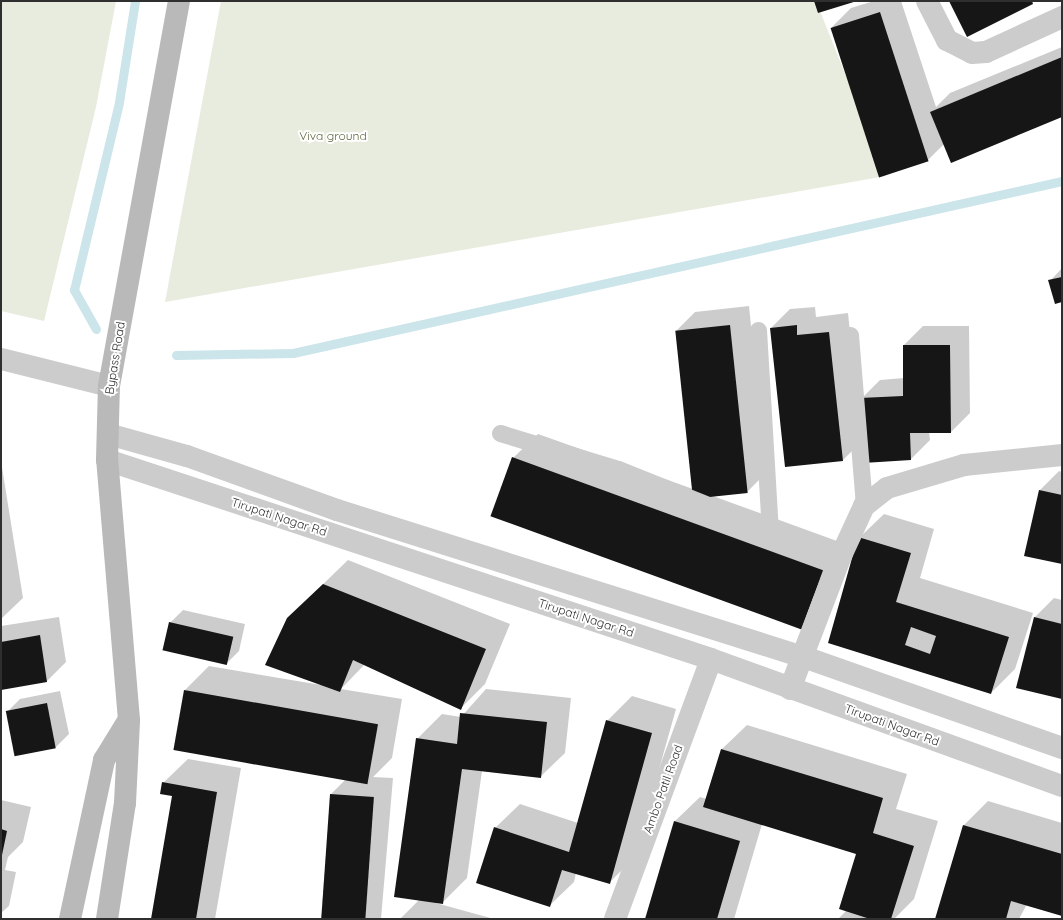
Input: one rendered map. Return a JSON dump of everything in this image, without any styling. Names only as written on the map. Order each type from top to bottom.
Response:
[{"type":"main road","name":"Bypass Road","points":[[107,919],[125,803],[129,720],[107,460],[108,386],[179,1]]},
{"type":"main road","points":[[70,919],[104,760],[129,720]]},
{"type":"street","points":[[928,1],[947,40],[972,53],[986,52],[1062,18]]},
{"type":"street","points":[[1,359],[108,386]]},
{"type":"street","points":[[108,434],[187,456],[359,517],[801,656],[1062,748]]},
{"type":"street","points":[[790,689],[801,656],[840,558],[864,506],[887,488],[964,465],[1062,456]]},
{"type":"street","name":"Tirupati Nagar Rd","points":[[107,460],[710,659],[1062,786]]},
{"type":"street","name":"Ambo Patil Road","points":[[615,919],[710,659]]},
{"type":"lane","points":[[758,330],[770,533]]},
{"type":"lane","points":[[850,336],[864,506]]},
{"type":"lane","points":[[500,433],[618,469],[770,533],[840,558]]},
{"type":"green space","points":[[1,1],[116,1],[96,107],[44,321],[1,311]]},
{"type":"green space","name":"Viva ground","points":[[221,1],[816,1],[886,176],[165,302]]},
{"type":"building","points":[[814,1],[857,1],[818,13]]},
{"type":"building","points":[[949,1],[1032,1],[1033,4],[967,37]]},
{"type":"building","points":[[880,12],[929,161],[879,177],[831,28]]},
{"type":"building","points":[[1062,57],[1062,117],[951,163],[930,112]]},
{"type":"building","points":[[1062,277],[1062,302],[1055,304],[1048,280]]},
{"type":"building","points":[[730,325],[748,493],[693,499],[675,331]]},
{"type":"building","points":[[797,325],[797,335],[829,332],[843,461],[785,467],[770,328]]},
{"type":"building","points":[[903,345],[950,345],[951,433],[910,433],[911,460],[863,463],[860,398],[903,396]]},
{"type":"building","points":[[512,457],[823,570],[801,629],[490,516]]},
{"type":"building","points":[[1039,490],[1062,495],[1062,564],[1024,556]]},
{"type":"building","points":[[858,537],[911,553],[896,602],[1009,637],[991,694],[828,643]],"holes":[[[911,627],[936,636],[930,654],[905,645]]]},
{"type":"building","points":[[323,584],[486,649],[461,710],[353,660],[340,692],[265,665],[287,618]]},
{"type":"building","points":[[1034,617],[1062,624],[1062,699],[1016,688]]},
{"type":"building","points":[[169,622],[233,637],[227,665],[162,650]]},
{"type":"building","points":[[40,635],[47,682],[1,690],[1,642]]},
{"type":"building","points":[[184,690],[378,724],[367,784],[173,750]]},
{"type":"building","points":[[47,703],[56,748],[15,756],[6,711]]},
{"type":"building","points":[[460,713],[547,722],[541,778],[462,769],[443,904],[394,897],[416,738],[457,744]]},
{"type":"building","points":[[606,720],[652,733],[610,884],[562,870],[550,907],[476,883],[494,827],[569,852]]},
{"type":"building","points":[[721,749],[883,798],[873,833],[914,846],[891,919],[870,919],[839,909],[856,854],[703,807]]},
{"type":"building","points":[[162,782],[217,792],[196,919],[151,919],[172,796],[160,794]]},
{"type":"building","points":[[330,794],[374,797],[365,919],[321,919]]},
{"type":"building","points":[[674,821],[740,841],[717,919],[645,919]]},
{"type":"building","points":[[963,825],[1062,854],[1062,916],[1011,901],[1006,919],[935,919]]},
{"type":"building","points":[[1,829],[7,831],[2,855],[1,855]]},
{"type":"waterway","points":[[96,329],[74,290],[119,102],[135,1]]},
{"type":"waterway","points":[[176,355],[293,353],[1062,181]]}]
